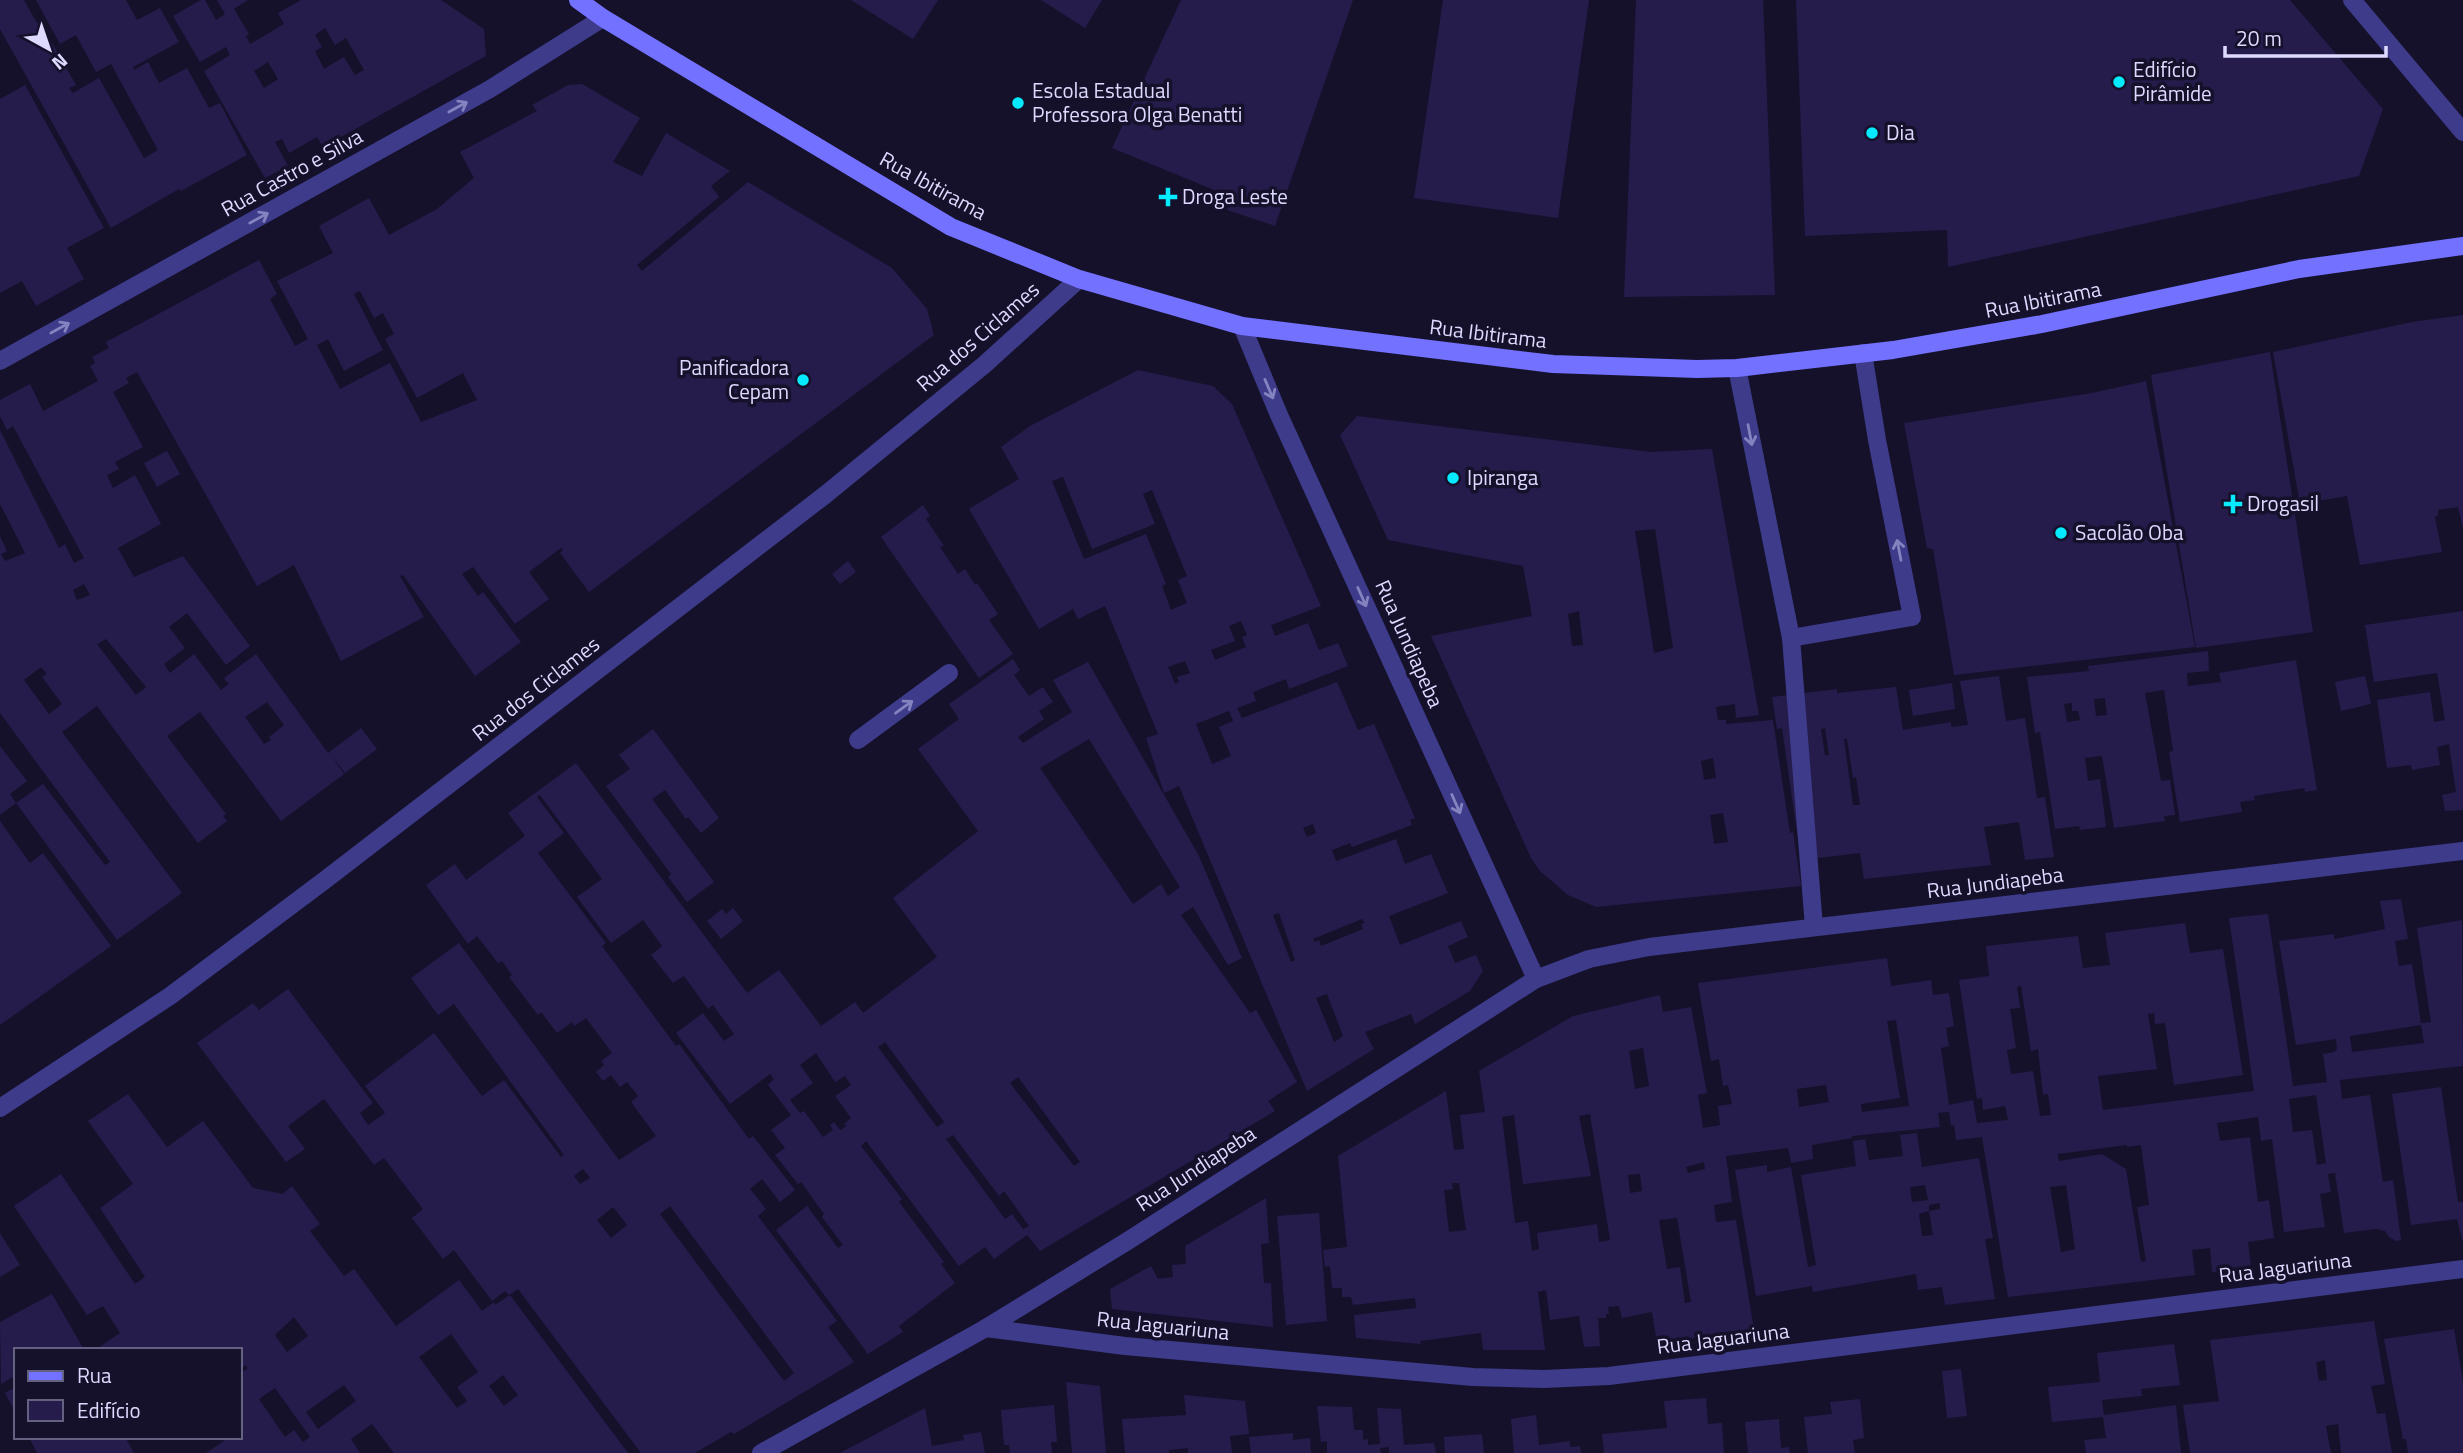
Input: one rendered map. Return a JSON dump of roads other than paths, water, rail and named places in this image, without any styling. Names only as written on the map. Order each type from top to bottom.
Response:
[{"type":"main road","name":"Rua Ibitirama","points":[[578,0],[603,18],[951,227],[1079,279],[1242,326],[1553,365],[1737,368],[1863,354],[2042,324],[2299,269],[2463,246]]},
{"type":"street","points":[[2352,0],[2463,132]]},
{"type":"street","name":"Rua Castro e Silva","points":[[0,361],[490,89],[603,18]]},
{"type":"street","name":"Rua dos Ciclames","points":[[0,1108],[170,996],[336,872],[825,495],[984,365],[1079,279]]},
{"type":"street","name":"Rua Jundiapeba","points":[[1242,326],[1279,415],[1536,979]]},
{"type":"street","points":[[1791,638],[1912,617],[1863,354]]},
{"type":"street","points":[[1737,368],[1791,638],[1815,927]]},
{"type":"street","points":[[859,740],[949,673]]},
{"type":"street","name":"Rua Jundiapeba","points":[[761,1453],[986,1328],[1126,1242],[1536,979],[1589,960],[1649,947],[2463,850]]},
{"type":"street","name":"Rua Jaguariuna","points":[[986,1328],[1125,1346],[1473,1377],[1544,1379],[1609,1376],[2463,1269]]},
{"type":"place","name":"Edifício Pirâmide","points":[[2119,82]]},
{"type":"place","name":"Escola Estadual Professora Olga Benatti","points":[[1018,103]]},
{"type":"place","name":"Dia","points":[[1872,133]]},
{"type":"place","name":"Droga Leste","points":[[1168,197]]},
{"type":"place","name":"Panificadora Cepam","points":[[803,380]]},
{"type":"place","name":"Ipiranga","points":[[1453,478]]},
{"type":"place","name":"Drogasil","points":[[2233,504]]},
{"type":"place","name":"Sacolão Oba","points":[[2061,533]]}]
